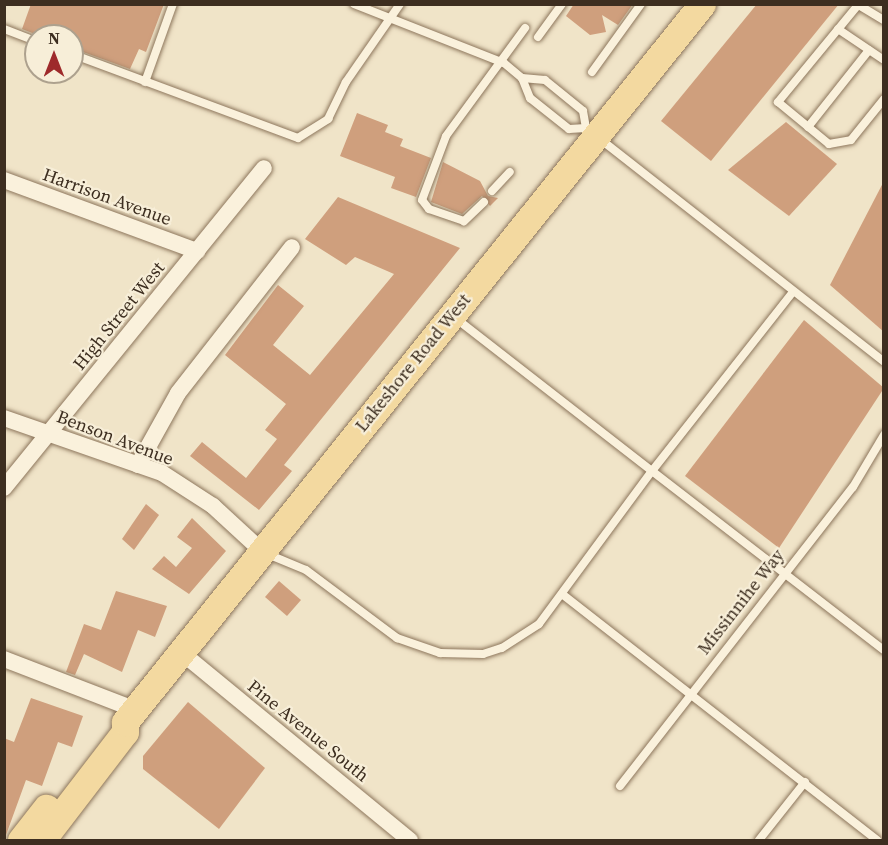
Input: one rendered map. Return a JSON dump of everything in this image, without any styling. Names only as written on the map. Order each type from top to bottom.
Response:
[{"type":"main road","name":"Lakeshore Road West","points":[[42,840],[125,732],[130,716],[451,315],[591,132],[702,4]]},
{"type":"main road","name":"Lakeshore Road West","points":[[21,840],[113,723],[130,716]]},
{"type":"street","name":"High Street West","points":[[4,488],[264,168]]},
{"type":"street","name":"Harrison Avenue","points":[[4,180],[196,251]]},
{"type":"street","points":[[138,465],[178,393],[292,247]]},
{"type":"street","name":"Benson Avenue","points":[[4,418],[162,473],[213,506],[262,551]]},
{"type":"street","name":"Pine Avenue South","points":[[182,652],[410,840]]},
{"type":"street","points":[[4,659],[130,716]]},
{"type":"lane","points":[[145,81],[173,4]]},
{"type":"lane","points":[[354,4],[500,62],[522,78],[545,80],[584,111],[591,132]]},
{"type":"lane","points":[[84,58],[298,138],[328,119],[389,17],[400,4]]},
{"type":"lane","points":[[538,37],[562,4]]},
{"type":"lane","points":[[592,72],[641,4]]},
{"type":"lane","points":[[884,20],[858,5],[777,102],[829,144],[851,140],[884,99]]},
{"type":"lane","points":[[484,202],[464,221],[422,203],[453,125],[525,28]]},
{"type":"lane","points":[[4,29],[24,36]]},
{"type":"lane","points":[[838,29],[884,60]]},
{"type":"lane","points":[[808,127],[869,50]]},
{"type":"lane","points":[[522,78],[530,98],[569,129],[591,132],[792,293],[884,362]]},
{"type":"lane","points":[[492,191],[510,172]]},
{"type":"lane","points":[[262,551],[306,570],[397,638],[440,653],[502,648],[539,624],[652,471],[792,293]]},
{"type":"lane","points":[[451,315],[884,650]]},
{"type":"lane","name":"Missinnihe Way","points":[[620,786],[853,487],[884,435]]},
{"type":"lane","points":[[561,594],[877,840]]},
{"type":"lane","points":[[759,840],[805,782]]},
{"type":"building","points":[[31,4],[164,4],[146,52],[139,49],[130,69],[84,52],[84,24],[24,24],[24,30],[22,29]]},
{"type":"building","points":[[574,4],[633,4],[618,25],[602,15],[606,32],[590,35],[566,16]]},
{"type":"building","points":[[757,4],[839,4],[711,161],[661,121]]},
{"type":"building","points":[[357,113],[388,125],[385,132],[403,139],[400,146],[431,158],[416,197],[391,188],[395,177],[340,156]]},
{"type":"building","points":[[786,122],[837,164],[789,216],[728,170]]},
{"type":"building","points":[[443,162],[480,181],[488,196],[498,198],[490,206],[482,196],[462,214],[431,202]]},
{"type":"building","points":[[884,181],[884,332],[830,285]]},
{"type":"building","points":[[338,197],[460,248],[284,465],[292,471],[259,510],[190,456],[202,442],[246,478],[277,439],[265,430],[286,404],[225,355],[278,285],[304,306],[273,345],[310,375],[394,274],[355,257],[346,265],[305,239]]},
{"type":"building","points":[[804,320],[884,388],[779,548],[685,476]]},
{"type":"building","points":[[146,504],[159,515],[134,550],[122,539]]},
{"type":"building","points":[[192,518],[226,551],[189,594],[152,569],[164,556],[176,567],[192,548],[177,537]]},
{"type":"building","points":[[279,581],[301,600],[287,616],[265,597]]},
{"type":"building","points":[[116,591],[167,606],[155,637],[138,630],[122,672],[84,654],[75,675],[66,672],[84,624],[101,630]]},
{"type":"building","points":[[31,698],[83,716],[72,747],[58,742],[42,786],[26,780],[6,835],[4,738],[14,742]]},
{"type":"building","points":[[188,702],[265,768],[219,829],[143,769],[143,756]]}]
